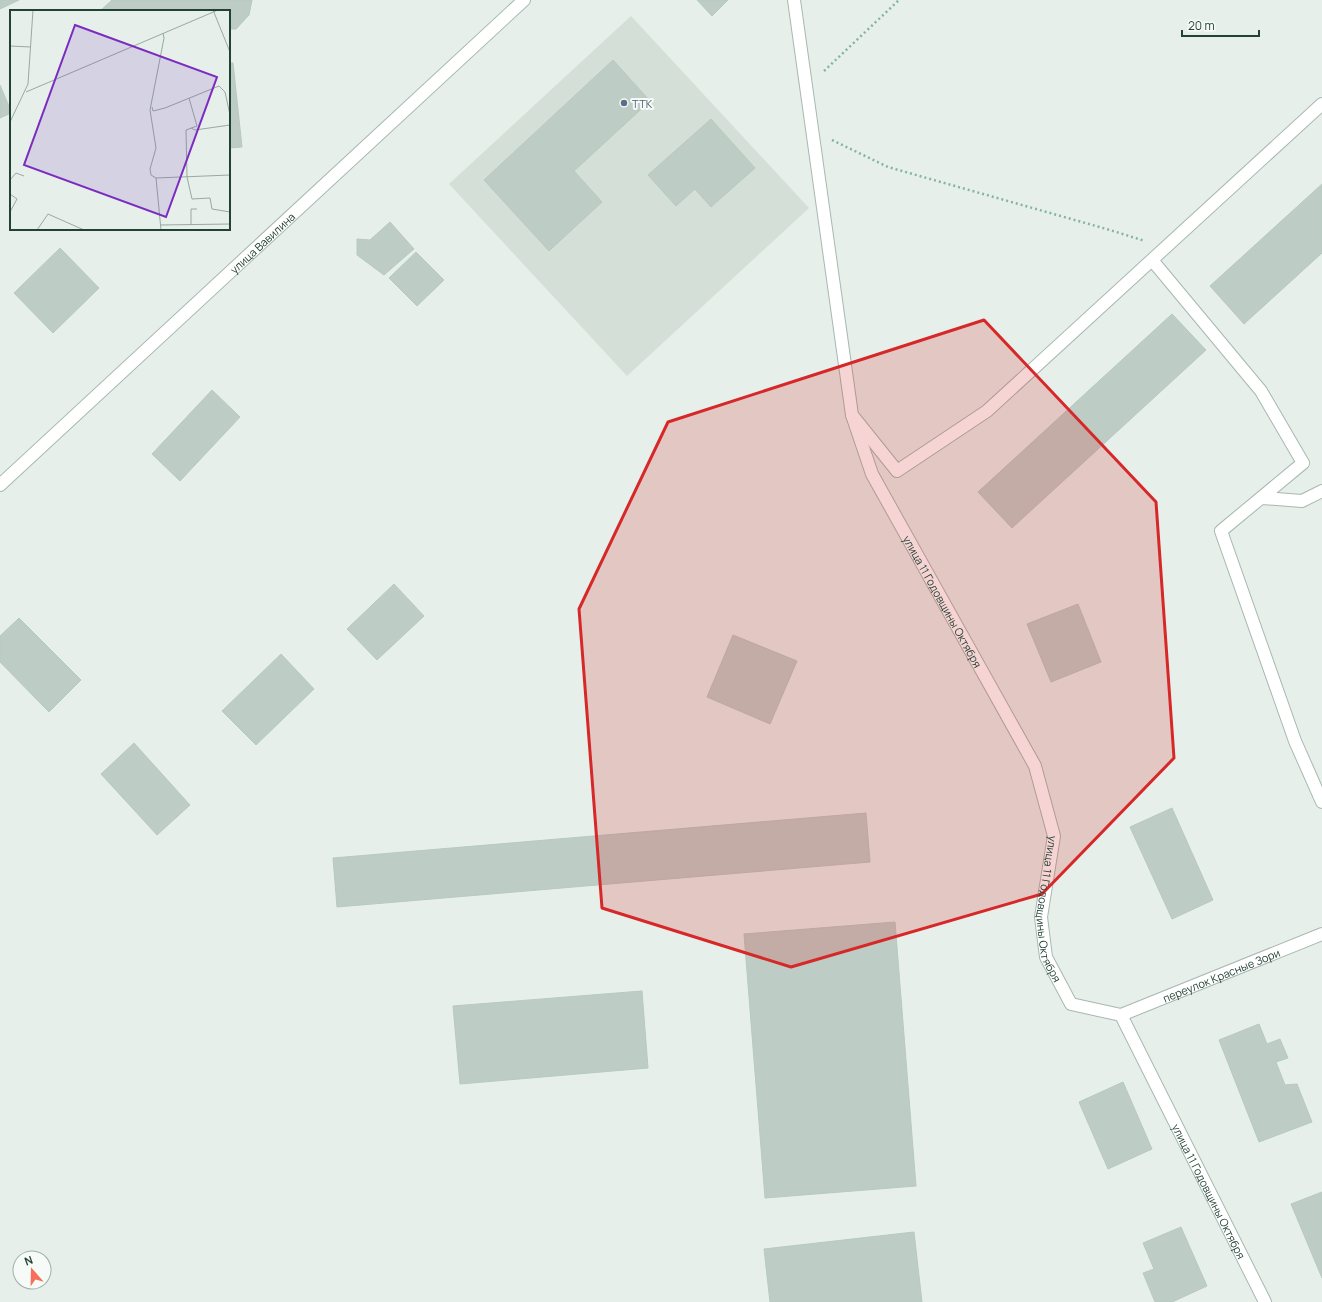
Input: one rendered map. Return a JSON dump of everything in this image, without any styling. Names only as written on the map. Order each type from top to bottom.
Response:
[{"type":"street","name":"улица Вавилина","points":[[0,485],[524,0]]},
{"type":"street","name":"улица 11 Годовщины Октября","points":[[794,0],[852,415],[872,474],[1035,766],[1054,836],[1041,917],[1046,957],[1071,1004],[1121,1015],[1265,1302]]},
{"type":"street","points":[[852,415],[897,471],[987,411],[1322,104]]},
{"type":"street","points":[[1152,260],[1261,391],[1303,463],[1221,531],[1295,741],[1322,802]]},
{"type":"street","points":[[1262,498],[1302,501],[1322,491]]},
{"type":"street","name":"переулок Красные Зори","points":[[1121,1015],[1322,934]]},
{"type":"path","points":[[806,88],[899,0]]},
{"type":"path","points":[[812,131],[888,167],[1110,230],[1165,248]]},
{"type":"highlighted area","points":[[984,320],[1156,502],[1174,758],[1042,894],[791,967],[602,908],[579,609],[668,422]]},
{"type":"shaded area","points":[[631,16],[809,208],[627,376],[449,184]]},
{"type":"building","points":[[0,0],[19,0],[0,9]]},
{"type":"building","points":[[112,0],[252,0],[249,15],[236,29],[230,29],[230,10],[101,10]]},
{"type":"building","points":[[697,0],[728,0],[712,16]]},
{"type":"building","points":[[613,60],[650,101],[574,171],[602,202],[549,251],[484,180]]},
{"type":"building","points":[[230,63],[233,63],[242,147],[230,148]]},
{"type":"building","points":[[0,85],[10,109],[10,113],[0,118]]},
{"type":"building","points":[[711,119],[755,168],[711,207],[695,189],[676,206],[648,175]]},
{"type":"building","points":[[1322,184],[1322,253],[1244,324],[1210,286]]},
{"type":"building","points":[[390,222],[414,249],[384,275],[357,255],[357,239],[370,240]]},
{"type":"building","points":[[60,248],[99,288],[53,333],[14,293]]},
{"type":"building","points":[[416,252],[444,280],[417,306],[389,278]]},
{"type":"building","points":[[1172,314],[1206,350],[1012,528],[978,492]]},
{"type":"building","points":[[212,390],[240,417],[180,481],[152,454]]},
{"type":"building","points":[[394,584],[424,616],[377,660],[347,629]]},
{"type":"building","points":[[1078,604],[1101,662],[1051,682],[1027,624]]},
{"type":"building","points":[[19,618],[81,680],[49,712],[0,662],[0,636]]},
{"type":"building","points":[[733,635],[797,661],[770,724],[707,697]]},
{"type":"building","points":[[281,654],[314,689],[256,745],[222,711]]},
{"type":"building","points":[[134,743],[190,805],[157,835],[101,774]]},
{"type":"building","points":[[1172,808],[1213,900],[1172,919],[1130,827]]},
{"type":"building","points":[[866,813],[870,862],[337,907],[333,858]]},
{"type":"building","points":[[895,922],[916,1186],[765,1198],[744,934]]},
{"type":"building","points":[[642,991],[648,1068],[460,1084],[453,1006]]},
{"type":"building","points":[[1259,1024],[1267,1044],[1280,1039],[1288,1058],[1276,1062],[1285,1085],[1297,1084],[1312,1122],[1259,1142],[1219,1040]]},
{"type":"building","points":[[1123,1082],[1152,1149],[1108,1169],[1079,1102]]},
{"type":"building","points":[[1322,1192],[1322,1278],[1291,1204]]},
{"type":"building","points":[[1181,1227],[1207,1286],[1172,1302],[1155,1302],[1143,1273],[1154,1269],[1143,1243]]},
{"type":"building","points":[[914,1232],[922,1302],[770,1302],[764,1249]]},
{"type":"place","name":"ТТК","points":[[624,103]]}]
